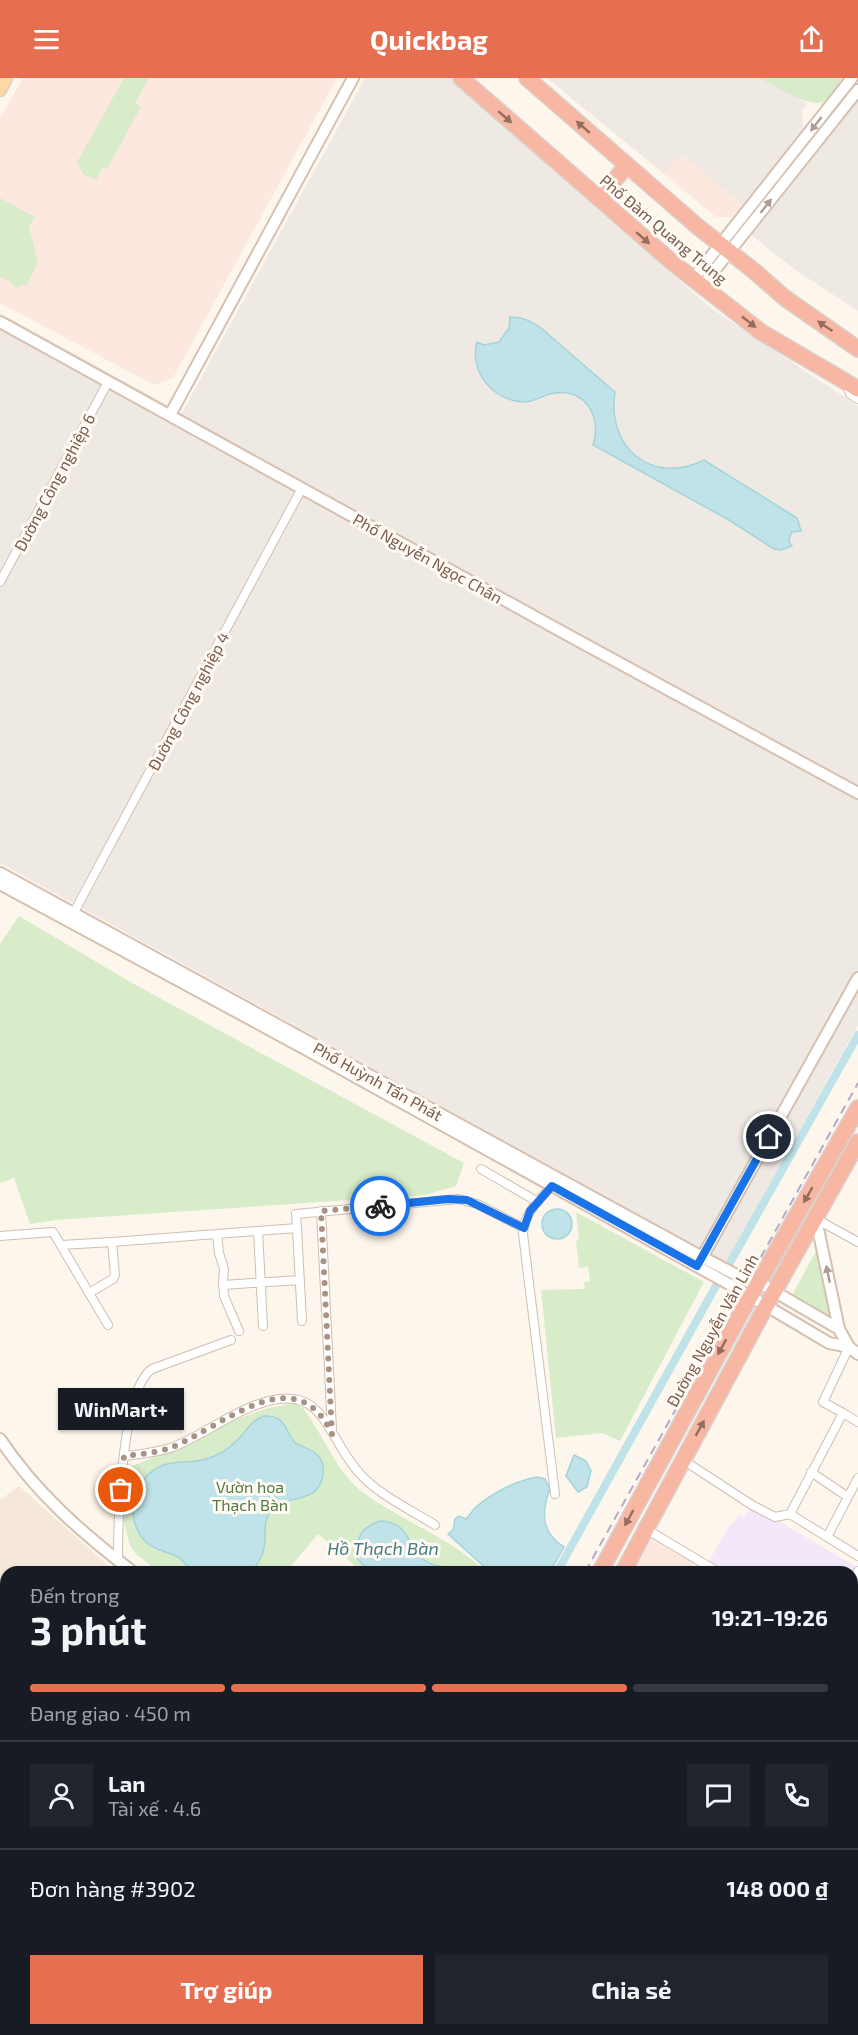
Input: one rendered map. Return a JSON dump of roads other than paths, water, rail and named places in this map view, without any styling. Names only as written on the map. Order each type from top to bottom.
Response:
[{"type":"highway","name":"Phố Đàm Quang Trung","points":[[461,78],[698,283],[761,332],[853,386]]},
{"type":"highway","name":"Phố Đàm Quang Trung","points":[[527,78],[784,298],[858,349]]},
{"type":"highway","points":[[599,199],[627,165]]},
{"type":"highway","name":"Đường Nguyễn Văn Linh","points":[[603,1566],[754,1289],[858,1108]]},
{"type":"highway","points":[[626,1566],[766,1306],[858,1142]]},
{"type":"highway","points":[[828,1161],[842,1170]]},
{"type":"main road","points":[[0,90],[6,78]]},
{"type":"street","points":[[170,415],[353,78]]},
{"type":"street","points":[[698,283],[775,175],[852,78]]},
{"type":"street","points":[[725,248],[784,183],[858,90]]},
{"type":"street","points":[[775,175],[784,183]]},
{"type":"street","name":"Phố Nguyễn Ngọc Chân","points":[[0,322],[858,792]]},
{"type":"street","name":"Đường Công nghiệp 6","points":[[0,582],[108,382]]},
{"type":"street","points":[[853,386],[850,394],[858,399]]},
{"type":"street","name":"Đường Công nghiệp 4","points":[[71,917],[302,488]]},
{"type":"street","name":"Phố Huỳnh Tấn Phát","points":[[0,873],[71,917],[138,954],[699,1262],[748,1281],[754,1289]]},
{"type":"street","name":"Phố Huỳnh Tấn Phát","points":[[0,884],[71,917]]},
{"type":"street","points":[[699,1262],[858,978]]},
{"type":"street","name":"Phố Huỳnh Tấn Phát","points":[[437,1118],[552,1186],[754,1289]]},
{"type":"street","points":[[481,1169],[538,1202]]},
{"type":"street","points":[[552,1186],[530,1211],[524,1228],[555,1494]]},
{"type":"street","points":[[302,1321],[296,1214],[458,1199],[477,1203],[524,1228]]},
{"type":"street","points":[[321,1211],[332,1434]]},
{"type":"street","points":[[816,1219],[858,1242]]},
{"type":"street","points":[[816,1219],[840,1329],[853,1351]]},
{"type":"street","points":[[61,1245],[297,1228]]},
{"type":"street","points":[[258,1231],[263,1326]]},
{"type":"street","points":[[0,1236],[53,1232],[108,1325]]},
{"type":"street","points":[[218,1234],[219,1253],[225,1269],[223,1285],[226,1302],[239,1331]]},
{"type":"street","points":[[89,1293],[113,1279],[115,1275],[112,1242]]},
{"type":"street","points":[[223,1285],[300,1280]]},
{"type":"street","points":[[754,1289],[774,1292],[840,1329]]},
{"type":"street","points":[[754,1289],[766,1306],[829,1343],[853,1351]]},
{"type":"street","points":[[118,1561],[124,1456],[132,1409],[147,1372],[231,1340]]},
{"type":"street","points":[[853,1351],[823,1402],[858,1422]]},
{"type":"street","points":[[124,1456],[170,1448],[234,1414],[280,1398],[290,1397],[306,1402],[325,1419],[353,1467],[370,1483],[391,1499],[435,1525]]},
{"type":"street","points":[[790,1514],[843,1413]]},
{"type":"street","points":[[0,1439],[41,1492],[81,1532],[125,1566]]},
{"type":"street","points":[[683,1460],[752,1505],[775,1517],[790,1514],[858,1556]]},
{"type":"street","points":[[811,1472],[848,1497]]},
{"type":"street","points":[[827,1537],[858,1478]]},
{"type":"street","points":[[646,1529],[707,1566]]},
{"type":"water","points":[[510,317],[527,320],[541,328],[615,392],[614,412],[618,430],[626,445],[637,457],[651,465],[667,468],[685,467],[704,460],[797,518],[801,531],[792,532],[789,537],[792,546],[781,550],[774,549],[729,520],[593,445],[595,425],[593,415],[583,400],[575,395],[555,393],[524,402],[502,396],[493,390],[480,374],[475,353],[477,342],[484,345],[499,342],[509,328]]},
{"type":"water","points":[[557,1209],[568,1213],[572,1224],[568,1235],[557,1239],[546,1235],[542,1224],[546,1213]]},
{"type":"water","name":"Hồ Thạch Bàn","points":[[264,1416],[277,1418],[284,1424],[295,1443],[319,1456],[323,1467],[320,1484],[315,1491],[284,1502],[270,1512],[265,1525],[262,1555],[256,1566],[187,1566],[178,1557],[147,1543],[139,1534],[133,1512],[137,1490],[143,1481],[151,1472],[166,1464],[200,1460],[219,1454],[234,1443],[255,1421]]},
{"type":"water","points":[[574,1455],[586,1461],[591,1471],[587,1487],[578,1492],[566,1476]]},
{"type":"water","points":[[537,1477],[545,1479],[550,1489],[544,1514],[547,1529],[564,1547],[553,1566],[483,1566],[448,1534],[453,1530],[455,1519],[459,1516],[466,1519],[481,1503],[504,1488]]},
{"type":"water","name":"Hồ Thạch Bàn","points":[[380,1521],[397,1525],[424,1560],[440,1566],[364,1566],[357,1558],[357,1544],[361,1534],[368,1527]]},
{"type":"waterway","points":[[731,1261],[858,1035]]},
{"type":"waterway","points":[[560,1566],[717,1284]]},
{"type":"railway","points":[[588,1566],[858,1083]]},
{"type":"place","name":"WinMart+","points":[[121,1490]]},
{"type":"park label","name":"Vườn hoa Thạch Bàn","points":[[250,1495]]}]
